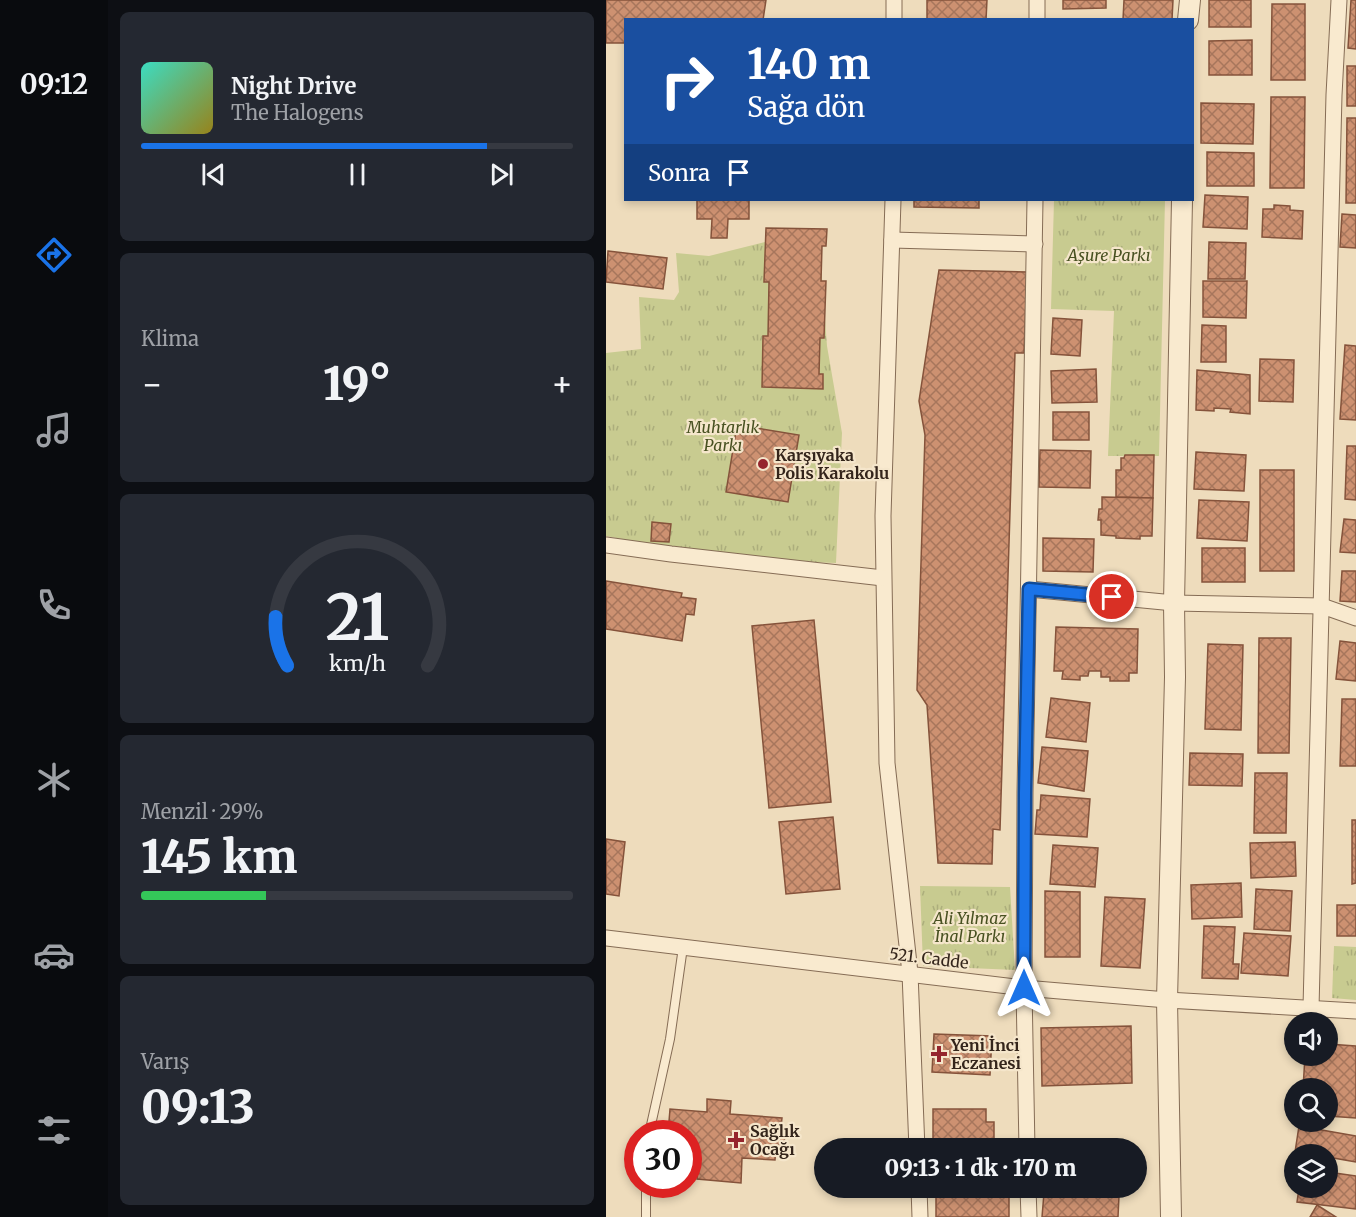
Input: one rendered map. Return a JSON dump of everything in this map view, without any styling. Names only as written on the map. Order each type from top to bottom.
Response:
[{"type":"street","points":[[894,0],[894,18]]},
{"type":"street","points":[[1037,0],[1037,18]]},
{"type":"street","points":[[1188,18],[1190,0]]},
{"type":"street","points":[[1311,1008],[1334,95],[1340,0]]},
{"type":"street","points":[[893,201],[883,578],[886,763],[910,973],[917,1138]]},
{"type":"street","points":[[1027,1138],[1024,805],[1035,201]]},
{"type":"street","points":[[1171,1217],[1167,1000],[1175,677],[1174,603],[1182,201]]},
{"type":"street","points":[[892,240],[1035,244]]},
{"type":"street","points":[[606,545],[671,555],[883,578]]},
{"type":"street","points":[[1029,589],[1174,603],[1322,606],[1356,618]]},
{"type":"street","name":"521. Cadde","points":[[606,939],[1024,988],[1167,1000],[1356,1011]]},
{"type":"street","points":[[919,1198],[920,1217]]},
{"type":"street","points":[[1028,1198],[1029,1217]]},
{"type":"lane","points":[[652,1120],[670,1039],[683,947]]},
{"type":"lane","points":[[646,1198],[646,1217]]},
{"type":"green space","name":"Aşure Parkı","points":[[1054,201],[1165,201],[1159,456],[1108,456],[1114,311],[1051,309]]},
{"type":"green space","name":"Muhtarlık Parkı","points":[[785,237],[820,251],[827,346],[842,433],[836,563],[721,554],[606,536],[606,353],[641,349],[639,297],[674,300],[679,292],[676,253],[709,256]]},
{"type":"green space","name":"Ali Yılmaz İnal Parkı","points":[[920,886],[1010,887],[1015,970],[923,966]]},
{"type":"green space","points":[[1334,946],[1356,947],[1356,1000],[1332,998]]},
{"type":"building","points":[[606,0],[766,0],[763,18],[624,18],[624,43],[606,43]]},
{"type":"building","points":[[927,0],[987,0],[986,18],[927,18]]},
{"type":"building","points":[[1063,0],[1106,0],[1106,8],[1063,9]]},
{"type":"building","points":[[1124,0],[1173,0],[1172,18],[1123,18]]},
{"type":"building","points":[[1209,0],[1251,0],[1251,27],[1209,27]]},
{"type":"building","points":[[1351,0],[1356,0],[1356,49],[1348,48]]},
{"type":"building","points":[[1272,4],[1305,4],[1305,80],[1271,80]]},
{"type":"building","points":[[1252,40],[1252,75],[1209,75],[1209,41]]},
{"type":"building","points":[[1347,66],[1356,66],[1356,106],[1347,106]]},
{"type":"building","points":[[1271,97],[1305,97],[1304,188],[1270,188]]},
{"type":"building","points":[[1201,103],[1254,104],[1253,144],[1201,143]]},
{"type":"building","points":[[1347,118],[1356,118],[1356,203],[1346,203]]},
{"type":"building","points":[[1207,152],[1254,153],[1254,186],[1207,186]]},
{"type":"building","points":[[1205,195],[1248,197],[1247,229],[1203,227]]},
{"type":"building","points":[[697,201],[749,201],[749,219],[728,219],[727,238],[711,238],[712,219],[697,219]]},
{"type":"building","points":[[914,201],[979,201],[979,208],[914,207]]},
{"type":"building","points":[[1274,205],[1290,206],[1290,210],[1303,211],[1302,239],[1262,237],[1263,209],[1274,209]]},
{"type":"building","points":[[1342,214],[1356,215],[1356,248],[1340,247]]},
{"type":"building","points":[[766,228],[827,229],[826,246],[822,246],[821,281],[826,281],[824,338],[820,338],[819,374],[823,374],[823,389],[762,387],[763,336],[768,336],[769,282],[764,282]]},
{"type":"building","points":[[1209,242],[1246,243],[1245,279],[1208,279]]},
{"type":"building","points":[[608,251],[667,258],[663,289],[606,282]]},
{"type":"building","points":[[939,270],[1027,272],[1024,353],[1015,353],[1000,830],[993,829],[992,864],[938,863],[927,705],[917,690],[925,435],[919,401]]},
{"type":"building","points":[[1203,281],[1247,281],[1246,318],[1203,317]]},
{"type":"building","points":[[1053,318],[1082,320],[1080,356],[1051,354]]},
{"type":"building","points":[[1202,325],[1226,326],[1226,362],[1201,362]]},
{"type":"building","points":[[1345,345],[1356,346],[1356,420],[1340,419]]},
{"type":"building","points":[[1260,359],[1294,360],[1293,402],[1259,401]]},
{"type":"building","points":[[1096,369],[1097,402],[1052,403],[1051,371]]},
{"type":"building","points":[[1197,370],[1250,375],[1250,414],[1230,412],[1231,409],[1196,410]]},
{"type":"building","points":[[1053,412],[1089,412],[1089,440],[1053,440]]},
{"type":"building","name":"Karşıyaka Polis Karakolu","points":[[737,425],[799,435],[788,502],[726,492]]},
{"type":"building","points":[[1347,446],[1356,446],[1356,500],[1345,499]]},
{"type":"building","points":[[1040,450],[1091,451],[1090,488],[1039,487]]},
{"type":"building","points":[[1196,452],[1246,455],[1244,491],[1194,489]]},
{"type":"building","points":[[1125,455],[1154,455],[1153,498],[1116,497],[1116,470],[1121,470],[1121,458]]},
{"type":"building","points":[[1260,470],[1294,470],[1294,571],[1260,571]]},
{"type":"building","points":[[1102,497],[1153,498],[1152,536],[1140,536],[1140,539],[1101,535],[1101,520],[1098,520],[1099,509],[1102,509]]},
{"type":"building","points":[[1199,500],[1249,502],[1247,541],[1197,538]]},
{"type":"building","points":[[1344,519],[1356,520],[1356,553],[1340,552]]},
{"type":"building","points":[[652,522],[671,524],[669,542],[651,541]]},
{"type":"building","points":[[1043,538],[1094,539],[1093,572],[1043,571]]},
{"type":"building","points":[[1202,548],[1245,548],[1245,582],[1202,582]]},
{"type":"building","points":[[1342,571],[1356,571],[1356,602],[1340,601]]},
{"type":"building","points":[[606,581],[682,593],[681,597],[696,599],[694,615],[686,614],[682,641],[606,629]]},
{"type":"building","points":[[814,620],[831,802],[769,808],[752,626]]},
{"type":"building","points":[[1056,627],[1138,629],[1137,673],[1129,673],[1129,681],[1110,681],[1110,677],[1101,677],[1101,671],[1089,671],[1088,676],[1080,676],[1080,680],[1062,679],[1063,671],[1054,671]]},
{"type":"building","points":[[1259,638],[1291,638],[1289,753],[1258,753]]},
{"type":"building","points":[[1340,641],[1356,643],[1356,681],[1336,679]]},
{"type":"building","points":[[1208,644],[1243,645],[1241,730],[1205,729]]},
{"type":"building","points":[[1051,698],[1090,703],[1086,742],[1046,737]]},
{"type":"building","points":[[1342,699],[1356,699],[1356,766],[1340,766]]},
{"type":"building","points":[[1042,747],[1088,751],[1084,791],[1038,783]]},
{"type":"building","points":[[1190,753],[1243,754],[1242,786],[1189,785]]},
{"type":"building","points":[[1255,773],[1287,773],[1286,833],[1254,833]]},
{"type":"building","points":[[1041,795],[1090,799],[1087,837],[1035,834]]},
{"type":"building","points":[[833,817],[840,889],[786,894],[779,822]]},
{"type":"building","points":[[1352,820],[1356,820],[1356,883],[1352,884]]},
{"type":"building","points":[[606,839],[625,842],[619,896],[606,894]]},
{"type":"building","points":[[1295,842],[1296,876],[1251,878],[1250,843]]},
{"type":"building","points":[[1053,845],[1098,848],[1095,887],[1050,884]]},
{"type":"building","points":[[1241,883],[1242,917],[1192,919],[1191,885]]},
{"type":"building","points":[[1256,889],[1292,891],[1290,931],[1254,929]]},
{"type":"building","points":[[1045,891],[1080,892],[1080,957],[1045,957]]},
{"type":"building","points":[[1105,897],[1145,899],[1140,968],[1101,966]]},
{"type":"building","points":[[1337,905],[1356,905],[1356,936],[1337,936]]},
{"type":"building","points":[[1204,926],[1235,927],[1233,964],[1239,964],[1238,979],[1202,978]]},
{"type":"building","points":[[1244,933],[1291,936],[1288,976],[1241,973]]},
{"type":"building","points":[[1131,1026],[1132,1083],[1042,1086],[1041,1028]]},
{"type":"building","points":[[934,1034],[992,1036],[990,1075],[932,1072]]},
{"type":"building","points":[[1338,1045],[1356,1046],[1356,1118],[1338,1117],[1338,1078],[1304,1078],[1304,1066],[1338,1066]]},
{"type":"building","name":"Sağlık Ocağı","points":[[707,1099],[731,1101],[730,1114],[782,1118],[781,1127],[785,1132],[784,1146],[776,1146],[775,1160],[742,1158],[741,1183],[702,1179],[702,1120],[669,1120],[670,1109],[707,1112]]},
{"type":"building","points":[[933,1109],[986,1109],[986,1122],[994,1122],[994,1138],[933,1138]]},
{"type":"building","points":[[1298,1132],[1333,1132],[1356,1136],[1356,1162],[1338,1159],[1338,1144],[1296,1144]]},
{"type":"building","points":[[1338,1173],[1356,1176],[1356,1209],[1297,1202],[1298,1198],[1338,1198]]},
{"type":"building","points":[[936,1198],[1009,1198],[1009,1217],[936,1217]]},
{"type":"building","points":[[1044,1198],[1119,1198],[1118,1217],[1042,1217]]},
{"type":"building","points":[[1317,1205],[1336,1217],[1310,1217]]},
{"type":"place","name":"Karşıyaka Polis Karakolu","points":[[763,464]]},
{"type":"place","name":"Yeni İnci Eczanesi","points":[[939,1054]]},
{"type":"place","name":"Sağlık Ocağı","points":[[736,1140]]},
{"type":"route","points":[[1024,988],[1029,589],[1112,597]]}]
